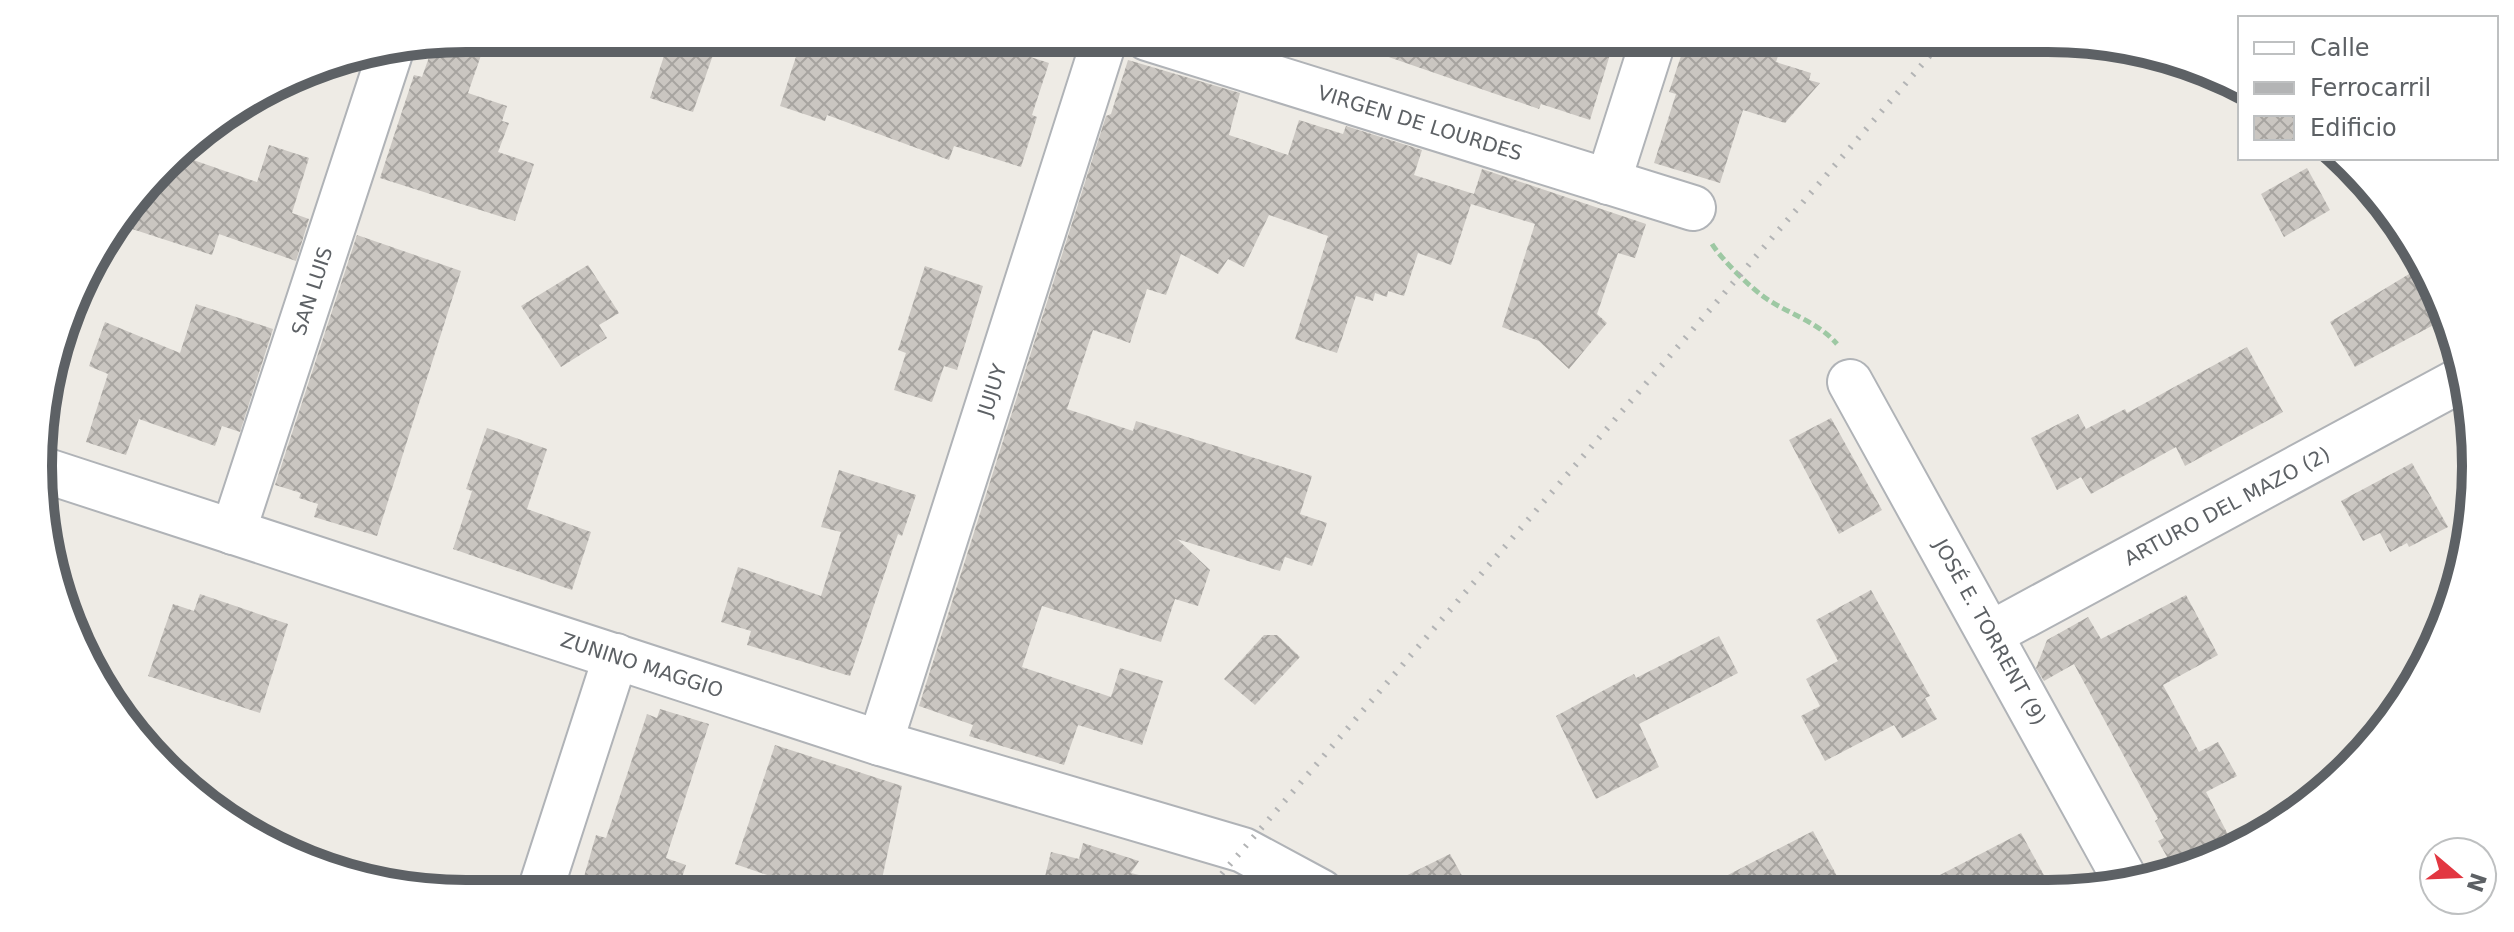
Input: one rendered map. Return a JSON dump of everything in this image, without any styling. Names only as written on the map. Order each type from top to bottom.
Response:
[{"type":"street","name":"JUJUY","points":[[880,743],[1101,52]]},
{"type":"street","name":"VIRGEN DE LOURDES","points":[[1192,52],[1693,208]]},
{"type":"street","points":[[1608,182],[1650,52]]},
{"type":"street","name":"SAN LUIS","points":[[233,532],[388,60]]},
{"type":"street","name":"JOSÉ E. TORRENT (9)","points":[[1850,382],[1992,633],[2122,873]]},
{"type":"street","name":"ARTURO DEL MAZO (2)","points":[[1992,633],[2454,384]]},
{"type":"street","name":"ZUNINO MAGGIO","points":[[52,473],[880,743],[1243,850],[1299,880]]},
{"type":"street","points":[[544,880],[616,656]]},
{"type":"path","points":[[1693,208],[1720,256],[1763,296],[1805,318],[1836,341],[1848,363],[1850,382]]},
{"type":"building","points":[[482,52],[468,93],[507,106],[502,121],[509,123],[498,152],[534,164],[515,221],[380,178],[414,75],[422,77],[430,54]]},
{"type":"building","points":[[665,52],[714,52],[693,112],[650,98]]},
{"type":"building","points":[[797,52],[1015,52],[1049,63],[1032,115],[1037,117],[1021,167],[954,146],[949,160],[827,115],[825,121],[780,106]]},
{"type":"building","points":[[1374,52],[1611,52],[1590,120],[1541,104],[1539,109]]},
{"type":"building","points":[[1682,52],[1779,52],[1776,62],[1811,73],[1809,80],[1820,83],[1785,123],[1743,110],[1720,183],[1654,163],[1676,94],[1669,92]]},
{"type":"building","points":[[1128,60],[1240,93],[1229,135],[1288,155],[1299,120],[1343,134],[1346,126],[1422,150],[1414,175],[1474,194],[1482,169],[1646,224],[1635,258],[1618,253],[1597,314],[1607,323],[1569,369],[1539,341],[1502,327],[1535,224],[1471,204],[1451,265],[1418,253],[1404,296],[1388,291],[1387,297],[1375,293],[1373,301],[1356,296],[1337,353],[1295,339],[1328,236],[1269,215],[1244,267],[1228,259],[1218,274],[1181,254],[1166,295],[1147,289],[1130,343],[1093,330],[1067,409],[1133,431],[1136,421],[1312,476],[1300,514],[1327,523],[1312,566],[1285,557],[1280,571],[1177,539],[1210,570],[1198,606],[1175,599],[1161,642],[1042,606],[1022,667],[1111,697],[1120,668],[1163,681],[1142,745],[1078,725],[1064,765],[969,736],[973,725],[919,706],[1106,116],[1111,114]]},
{"type":"building","points":[[269,145],[309,158],[292,213],[309,219],[296,261],[219,234],[212,255],[129,228],[155,193],[189,159],[257,182]]},
{"type":"building","points":[[2307,168],[2330,210],[2284,237],[2261,194]]},
{"type":"building","points":[[357,235],[461,271],[377,536],[314,517],[318,504],[299,498],[301,493],[275,485]]},
{"type":"building","points":[[588,265],[619,313],[599,325],[607,338],[561,367],[521,306]]},
{"type":"building","points":[[925,266],[983,286],[957,370],[944,366],[932,402],[894,390],[906,353],[898,350]]},
{"type":"building","points":[[2413,271],[2436,324],[2355,367],[2330,322]]},
{"type":"building","points":[[196,304],[273,329],[240,432],[222,426],[215,446],[139,419],[126,455],[86,442],[108,374],[89,366],[105,322],[180,353]]},
{"type":"building","points":[[2247,347],[2283,412],[2185,466],[2176,447],[2091,494],[2081,477],[2057,490],[2031,438],[2078,414],[2086,429],[2125,409],[2127,413]]},
{"type":"building","points":[[1831,418],[1882,510],[1839,534],[1789,440]]},
{"type":"building","points":[[487,428],[547,449],[527,509],[591,532],[572,590],[453,549],[472,491],[466,489]]},
{"type":"building","points":[[2412,463],[2448,527],[2409,547],[2407,543],[2390,552],[2380,533],[2363,541],[2341,501]]},
{"type":"building","points":[[839,470],[916,495],[902,536],[898,534],[850,676],[747,645],[751,631],[721,622],[738,567],[821,596],[841,532],[821,527]]},
{"type":"building","points":[[1871,590],[1930,696],[1925,698],[1937,719],[1902,738],[1894,725],[1825,761],[1801,716],[1820,706],[1806,679],[1838,661],[1816,620]]},
{"type":"building","points":[[200,594],[288,624],[260,713],[148,676],[173,604],[194,611]]},
{"type":"building","points":[[2186,595],[2218,655],[2163,685],[2199,752],[2218,742],[2237,776],[2206,792],[2230,838],[2170,861],[2158,841],[2164,838],[2155,821],[2158,819],[2074,664],[2044,681],[2036,668],[2047,640],[2088,617],[2101,639]]},
{"type":"building","points":[[1264,635],[1277,635],[1300,657],[1255,705],[1224,679]]},
{"type":"building","points":[[1719,636],[1738,673],[1639,724],[1659,767],[1596,799],[1556,716],[1634,674],[1636,678]]},
{"type":"building","points":[[660,709],[709,724],[666,858],[686,865],[681,880],[583,880],[596,835],[606,838],[647,714],[657,718]]},
{"type":"building","points":[[775,745],[902,786],[882,880],[782,880],[735,864]]},
{"type":"building","points":[[1813,831],[1839,880],[1718,880]]},
{"type":"building","points":[[2021,833],[2047,880],[1930,880]]},
{"type":"building","points":[[1083,843],[1139,861],[1131,873],[1159,880],[1044,880],[1051,852],[1079,859]]},
{"type":"building","points":[[1450,854],[1464,880],[1397,880]]},
{"type":"railway","points":[[1216,880],[1933,52]]}]
